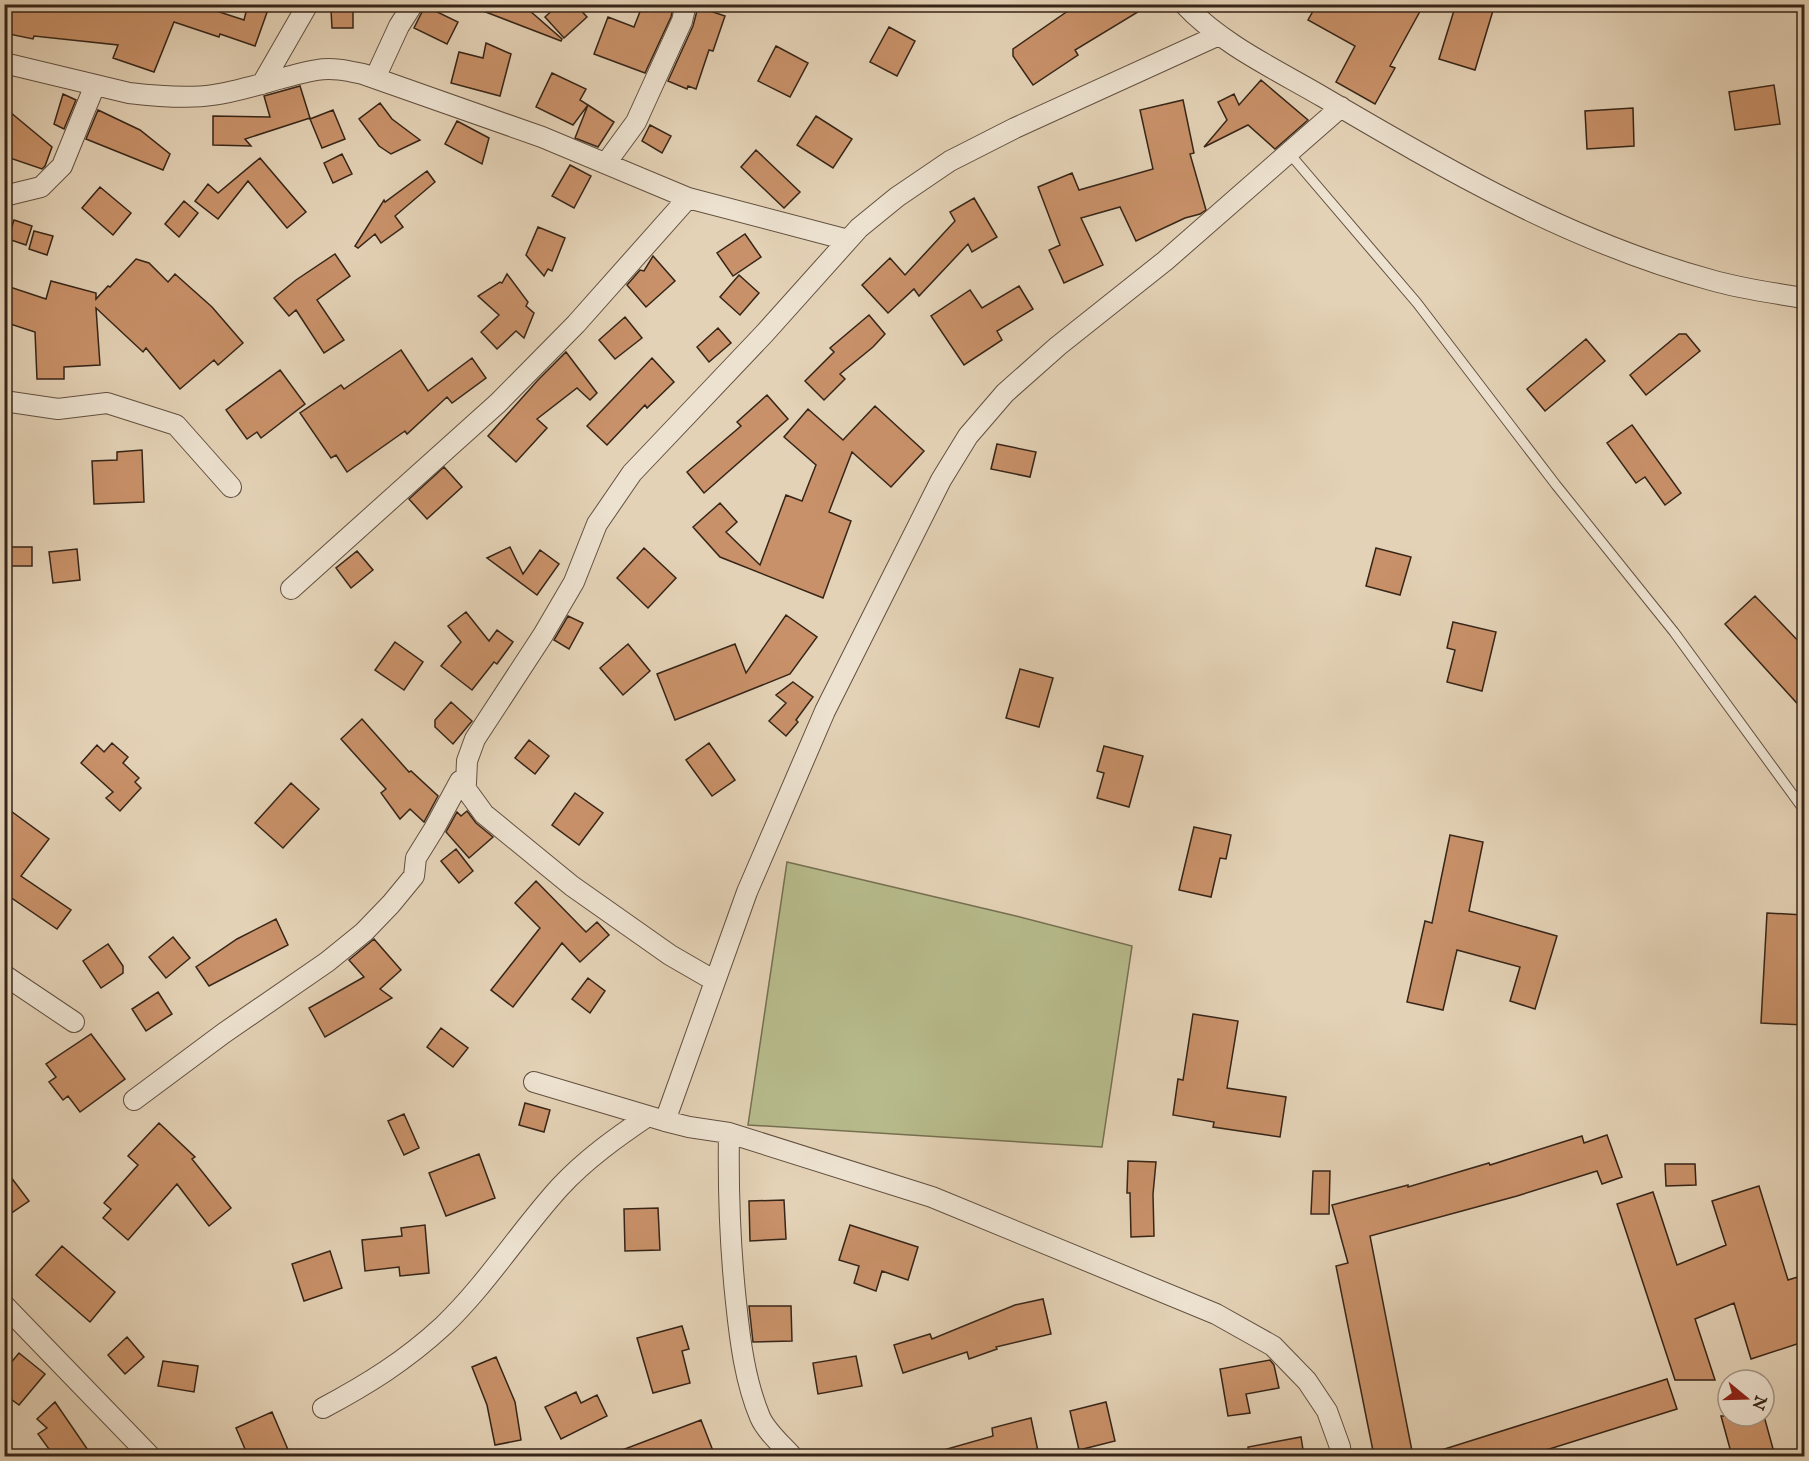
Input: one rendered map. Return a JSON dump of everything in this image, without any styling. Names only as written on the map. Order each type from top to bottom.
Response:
[{"type":"street","points":[[262,84],[308,4]]},
{"type":"street","points":[[375,78],[399,26],[413,4]]},
{"type":"street","points":[[606,164],[636,122],[682,21],[686,4]]},
{"type":"street","points":[[1185,4],[1219,35],[1512,204],[1613,248],[1712,280],[1756,291],[1804,298]]},
{"type":"street","points":[[460,781],[466,783],[467,761],[475,739],[543,635],[574,582],[597,524],[615,495],[632,473],[764,334],[859,228],[897,197],[950,161],[1015,128],[1219,35]]},
{"type":"street","points":[[4,63],[129,93],[150,95],[210,96],[319,69],[363,74],[542,137],[688,198],[848,240]]},
{"type":"street","points":[[4,196],[41,187],[62,166],[95,85]]},
{"type":"street","points":[[323,1408],[370,1383],[399,1363],[436,1332],[470,1298],[560,1187],[595,1155],[657,1118],[715,981],[747,892],[825,711],[941,480],[968,436],[1005,393],[1040,362],[1165,261],[1341,107]]},
{"type":"street","points":[[291,589],[498,403],[576,324],[688,198]]},
{"type":"street","points":[[4,401],[58,409],[107,403],[176,425],[231,487]]},
{"type":"street","points":[[460,781],[484,814],[572,886],[670,955],[715,981]]},
{"type":"street","points":[[134,1100],[224,1033],[327,962],[364,932],[414,876],[416,858],[460,781]]},
{"type":"street","points":[[4,975],[74,1022]]},
{"type":"street","points":[[534,1082],[689,1127],[729,1133],[932,1197],[1216,1314],[1273,1346],[1307,1381],[1327,1412],[1341,1456]]},
{"type":"street","points":[[729,1133],[728,1196],[740,1341],[747,1376],[761,1420],[792,1456]]},
{"type":"street","points":[[4,1305],[150,1456]]},
{"type":"lane","points":[[1289,153],[1417,303],[1556,485],[1674,632],[1804,810]]},
{"type":"green space","points":[[787,862],[1132,946],[1102,1147],[748,1125]]},
{"type":"building","points":[[4,4],[195,4],[244,20],[248,4],[270,4],[255,46],[174,22],[154,72],[113,58],[118,45],[34,36],[33,39],[4,33]]},
{"type":"building","points":[[470,4],[522,4],[562,39],[561,41],[470,6]]},
{"type":"building","points":[[559,4],[575,4],[587,17],[564,38],[545,17]]},
{"type":"building","points":[[643,4],[674,4],[671,17],[645,73],[594,54],[608,17],[634,27]]},
{"type":"building","points":[[1078,4],[1151,4],[1075,50],[1078,55],[1033,85],[1013,56],[1013,49]]},
{"type":"building","points":[[1317,4],[1424,4],[1390,66],[1395,68],[1375,104],[1336,82],[1355,46],[1308,20]]},
{"type":"building","points":[[1456,4],[1495,4],[1475,70],[1439,59]]},
{"type":"building","points":[[425,6],[458,22],[447,44],[414,28]]},
{"type":"building","points":[[698,7],[725,16],[713,51],[709,50],[696,89],[688,86],[687,89],[668,81],[693,26]]},
{"type":"building","points":[[353,9],[353,28],[332,28],[331,10]]},
{"type":"building","points":[[889,27],[915,41],[897,76],[870,62]]},
{"type":"building","points":[[486,43],[511,54],[500,96],[451,83],[459,52],[483,58]]},
{"type":"building","points":[[776,46],[808,63],[790,97],[758,81]]},
{"type":"building","points":[[552,73],[586,89],[580,100],[588,105],[573,125],[536,107]]},
{"type":"building","points":[[1261,80],[1308,120],[1275,149],[1248,125],[1204,147],[1227,120],[1218,102],[1234,94],[1239,105]]},
{"type":"building","points":[[1774,85],[1780,124],[1735,130],[1729,92]]},
{"type":"building","points":[[300,86],[310,118],[245,139],[251,146],[213,145],[213,116],[270,117],[264,96]]},
{"type":"building","points":[[63,94],[76,100],[64,129],[54,124]]},
{"type":"building","points":[[1183,100],[1194,153],[1190,154],[1206,210],[1136,241],[1120,207],[1081,218],[1103,265],[1064,283],[1049,250],[1060,245],[1038,187],[1072,173],[1079,190],[1153,169],[1140,110]]},
{"type":"building","points":[[380,103],[392,119],[420,140],[391,154],[379,146],[359,119]]},
{"type":"building","points":[[588,105],[614,122],[598,147],[575,138]]},
{"type":"building","points":[[4,107],[52,147],[42,169],[4,156]]},
{"type":"building","points":[[1633,108],[1634,146],[1587,149],[1585,111]]},
{"type":"building","points":[[98,110],[140,130],[170,154],[163,170],[86,139]]},
{"type":"building","points":[[333,110],[345,139],[322,148],[310,119]]},
{"type":"building","points":[[816,116],[852,139],[833,168],[797,145]]},
{"type":"building","points":[[457,121],[489,138],[482,164],[445,144]]},
{"type":"building","points":[[650,125],[671,136],[662,153],[642,141]]},
{"type":"building","points":[[756,150],[800,192],[784,208],[741,167]]},
{"type":"building","points":[[342,154],[352,174],[333,183],[324,163]]},
{"type":"building","points":[[260,158],[306,212],[287,228],[248,181],[218,219],[195,201],[208,184],[218,193]]},
{"type":"building","points":[[570,165],[591,176],[574,208],[552,196]]},
{"type":"building","points":[[427,171],[435,182],[395,216],[403,227],[381,243],[375,234],[358,248],[355,246],[384,200],[385,202]]},
{"type":"building","points":[[100,187],[131,213],[113,235],[82,208]]},
{"type":"building","points":[[974,198],[997,237],[972,252],[968,244],[919,296],[914,289],[888,313],[862,285],[890,258],[905,275],[955,221],[950,212]]},
{"type":"building","points":[[184,201],[198,213],[179,237],[165,224]]},
{"type":"building","points":[[14,220],[32,226],[26,245],[8,239]]},
{"type":"building","points":[[538,227],[565,238],[552,271],[548,269],[544,276],[526,255]]},
{"type":"building","points":[[34,231],[53,236],[47,255],[29,249]]},
{"type":"building","points":[[745,234],[761,257],[733,276],[717,253]]},
{"type":"building","points":[[335,254],[350,276],[317,300],[344,340],[324,353],[296,310],[289,316],[274,298]]},
{"type":"building","points":[[653,256],[675,281],[646,307],[627,285],[640,270],[644,271]]},
{"type":"building","points":[[136,259],[149,263],[168,282],[175,274],[212,307],[243,343],[218,365],[214,360],[180,389],[146,348],[143,352],[96,308],[100,365],[64,367],[64,379],[37,379],[35,332],[4,322],[4,285],[46,299],[51,281],[96,293],[96,299]]},
{"type":"building","points":[[507,274],[528,302],[526,306],[534,313],[524,338],[516,331],[497,349],[481,332],[499,315],[478,296],[500,282],[502,283]]},
{"type":"building","points":[[739,275],[759,293],[740,315],[720,297]]},
{"type":"building","points":[[1019,286],[1033,309],[997,331],[1002,340],[964,365],[931,316],[970,290],[982,308]]},
{"type":"building","points":[[869,315],[885,334],[840,374],[845,379],[824,400],[805,381],[834,352],[830,348]]},
{"type":"building","points":[[625,317],[642,338],[615,359],[599,340]]},
{"type":"building","points":[[718,328],[731,343],[709,362],[697,347]]},
{"type":"building","points":[[1679,334],[1686,334],[1700,351],[1646,395],[1630,375]]},
{"type":"building","points":[[1586,339],[1605,361],[1545,411],[1527,389]]},
{"type":"building","points":[[401,350],[428,391],[472,358],[486,378],[452,403],[447,397],[407,434],[405,431],[347,472],[336,455],[331,458],[300,413],[341,385],[344,389]]},
{"type":"building","points":[[566,352],[597,393],[590,400],[577,388],[537,419],[547,428],[516,462],[488,436]]},
{"type":"building","points":[[652,358],[674,382],[647,408],[645,405],[607,445],[587,426]]},
{"type":"building","points":[[280,370],[305,404],[261,438],[257,432],[247,439],[226,410]]},
{"type":"building","points":[[767,395],[788,419],[704,493],[687,472],[741,426],[737,422]]},
{"type":"building","points":[[875,406],[924,451],[891,487],[852,452],[829,512],[851,521],[823,598],[720,557],[693,527],[720,503],[737,522],[726,532],[760,565],[786,495],[802,501],[816,465],[784,437],[808,409],[843,440]]},
{"type":"building","points":[[1632,425],[1681,493],[1665,505],[1645,477],[1636,483],[1607,443]]},
{"type":"building","points":[[997,444],[1036,452],[1030,477],[991,469]]},
{"type":"building","points":[[142,450],[144,502],[94,504],[92,461],[117,460],[117,452]]},
{"type":"building","points":[[444,467],[462,487],[427,519],[409,499]]},
{"type":"building","points":[[4,547],[32,547],[32,566],[4,566]]},
{"type":"building","points":[[510,547],[523,574],[540,550],[559,564],[537,595],[487,558]]},
{"type":"building","points":[[644,548],[676,578],[648,608],[617,578]]},
{"type":"building","points":[[1376,548],[1411,557],[1400,595],[1366,586]]},
{"type":"building","points":[[77,549],[80,580],[53,583],[49,552]]},
{"type":"building","points":[[357,551],[373,570],[351,588],[336,568]]},
{"type":"building","points":[[1755,596],[1804,647],[1804,711],[1725,624]]},
{"type":"building","points":[[466,612],[489,641],[497,630],[513,642],[497,664],[494,662],[472,690],[441,666],[461,642],[448,626]]},
{"type":"building","points":[[786,615],[817,637],[790,674],[675,720],[657,674],[735,644],[746,673]]},
{"type":"building","points":[[568,616],[583,623],[569,649],[554,640]]},
{"type":"building","points":[[1453,622],[1496,632],[1482,691],[1447,682],[1455,650],[1447,648]]},
{"type":"building","points":[[395,642],[423,662],[404,690],[375,670]]},
{"type":"building","points":[[628,644],[650,671],[623,695],[600,668]]},
{"type":"building","points":[[1020,669],[1053,678],[1039,727],[1006,718]]},
{"type":"building","points":[[793,682],[813,697],[796,720],[798,722],[786,736],[769,721],[786,703],[776,695]]},
{"type":"building","points":[[451,702],[472,721],[453,744],[435,727],[435,720]]},
{"type":"building","points":[[362,719],[409,772],[411,771],[438,796],[424,822],[410,809],[400,819],[381,793],[386,789],[341,739]]},
{"type":"building","points":[[529,740],[549,756],[535,774],[515,758]]},
{"type":"building","points":[[112,743],[128,757],[123,763],[139,778],[135,782],[141,788],[120,811],[106,798],[113,792],[81,763],[97,745],[104,752]]},
{"type":"building","points":[[709,743],[735,780],[712,796],[686,760]]},
{"type":"building","points":[[1104,746],[1143,756],[1129,807],[1097,798],[1104,773],[1097,771]]},
{"type":"building","points":[[291,783],[319,809],[283,848],[255,823]]},
{"type":"building","points":[[575,793],[603,813],[579,845],[552,825]]},
{"type":"building","points":[[4,806],[49,839],[21,876],[71,910],[57,929],[7,895],[4,898]]},
{"type":"building","points":[[467,811],[476,823],[493,837],[469,858],[446,832],[457,812],[461,816]]},
{"type":"building","points":[[1194,827],[1231,835],[1226,859],[1220,858],[1211,897],[1179,890]]},
{"type":"building","points":[[1450,835],[1483,842],[1469,911],[1557,936],[1535,1009],[1510,1001],[1520,967],[1457,950],[1443,1010],[1407,1002],[1425,921],[1432,923]]},
{"type":"building","points":[[456,849],[473,871],[459,883],[441,861]]},
{"type":"building","points":[[536,881],[586,932],[597,922],[609,935],[580,962],[562,943],[513,1007],[491,990],[540,928],[515,903]]},
{"type":"building","points":[[1767,913],[1804,915],[1804,1025],[1761,1023]]},
{"type":"building","points":[[276,919],[288,945],[209,986],[196,967],[237,939]]},
{"type":"building","points":[[173,937],[190,958],[166,978],[149,957]]},
{"type":"building","points":[[374,939],[401,970],[380,989],[392,998],[325,1037],[309,1008],[364,977],[349,960]]},
{"type":"building","points":[[108,944],[123,966],[123,973],[101,988],[83,961]]},
{"type":"building","points":[[588,978],[605,991],[590,1013],[572,999]]},
{"type":"building","points":[[158,992],[172,1014],[146,1031],[132,1009]]},
{"type":"building","points":[[1193,1014],[1238,1021],[1227,1088],[1286,1097],[1280,1137],[1213,1127],[1214,1122],[1173,1115],[1178,1079],[1183,1080]]},
{"type":"building","points":[[441,1028],[468,1048],[453,1067],[427,1047]]},
{"type":"building","points":[[91,1034],[125,1079],[80,1112],[68,1096],[63,1100],[49,1082],[56,1077],[46,1064]]},
{"type":"building","points":[[525,1103],[550,1110],[544,1132],[519,1125]]},
{"type":"building","points":[[404,1114],[419,1148],[404,1155],[388,1121]]},
{"type":"building","points":[[159,1123],[195,1157],[192,1159],[231,1208],[209,1226],[177,1184],[128,1240],[103,1218],[111,1209],[104,1203],[138,1165],[128,1156]]},
{"type":"building","points":[[1607,1135],[1622,1177],[1602,1184],[1597,1171],[1517,1196],[1370,1236],[1413,1456],[1374,1456],[1336,1266],[1348,1263],[1332,1205],[1408,1185],[1408,1187],[1489,1163],[1490,1165],[1582,1136],[1584,1143]]},
{"type":"building","points":[[479,1154],[495,1198],[446,1216],[429,1173]]},
{"type":"building","points":[[1128,1161],[1156,1162],[1153,1194],[1154,1236],[1131,1237],[1130,1193],[1127,1193]]},
{"type":"building","points":[[1665,1164],[1695,1164],[1696,1185],[1666,1186]]},
{"type":"building","points":[[4,1168],[29,1201],[4,1218]]},
{"type":"building","points":[[1313,1171],[1330,1171],[1329,1214],[1311,1214]]},
{"type":"building","points":[[1759,1186],[1788,1280],[1804,1275],[1804,1325],[1798,1327],[1803,1342],[1751,1359],[1734,1303],[1695,1319],[1715,1380],[1675,1380],[1617,1204],[1653,1192],[1677,1265],[1726,1245],[1712,1201]]},
{"type":"building","points":[[784,1200],[786,1239],[750,1241],[749,1201]]},
{"type":"building","points":[[658,1208],[660,1250],[625,1251],[624,1209]]},
{"type":"building","points":[[425,1225],[429,1273],[400,1276],[399,1267],[365,1271],[362,1240],[402,1236],[401,1228]]},
{"type":"building","points":[[850,1225],[918,1247],[908,1280],[882,1271],[876,1291],[854,1283],[859,1266],[839,1260]]},
{"type":"building","points":[[62,1246],[115,1292],[90,1322],[36,1275]]},
{"type":"building","points":[[330,1251],[342,1288],[304,1301],[292,1264]]},
{"type":"building","points":[[1043,1299],[1051,1334],[996,1347],[997,1349],[969,1359],[967,1352],[903,1373],[894,1345],[930,1334],[932,1339],[1015,1305]]},
{"type":"building","points":[[749,1306],[791,1306],[792,1341],[753,1342]]},
{"type":"building","points":[[682,1326],[689,1349],[682,1351],[690,1383],[653,1393],[637,1338]]},
{"type":"building","points":[[127,1337],[144,1357],[125,1374],[108,1355]]},
{"type":"building","points":[[19,1353],[45,1374],[19,1405],[4,1394],[4,1371]]},
{"type":"building","points":[[856,1356],[862,1386],[818,1394],[813,1363]]},
{"type":"building","points":[[496,1357],[515,1402],[521,1440],[495,1445],[487,1405],[472,1367]]},
{"type":"building","points":[[1270,1360],[1274,1365],[1279,1388],[1246,1394],[1250,1413],[1228,1416],[1220,1369]]},
{"type":"building","points":[[163,1361],[198,1366],[194,1392],[158,1386]]},
{"type":"building","points":[[1667,1379],[1677,1409],[1527,1456],[1436,1456],[1435,1452]]},
{"type":"building","points":[[576,1392],[581,1403],[597,1395],[607,1416],[561,1439],[545,1407]]},
{"type":"building","points":[[55,1402],[92,1456],[54,1456],[38,1434],[47,1428],[37,1419]]},
{"type":"building","points":[[1106,1402],[1115,1441],[1079,1450],[1070,1411]]},
{"type":"building","points":[[272,1412],[289,1452],[279,1456],[248,1456],[236,1428]]},
{"type":"building","points":[[1031,1418],[1039,1456],[941,1456],[940,1451],[993,1436],[992,1428]]},
{"type":"building","points":[[701,1420],[715,1456],[609,1456],[609,1455]]},
{"type":"building","points":[[1724,1428],[1767,1428],[1775,1456],[1732,1456]]},
{"type":"building","points":[[1301,1437],[1304,1456],[1249,1456],[1248,1447]]}]
